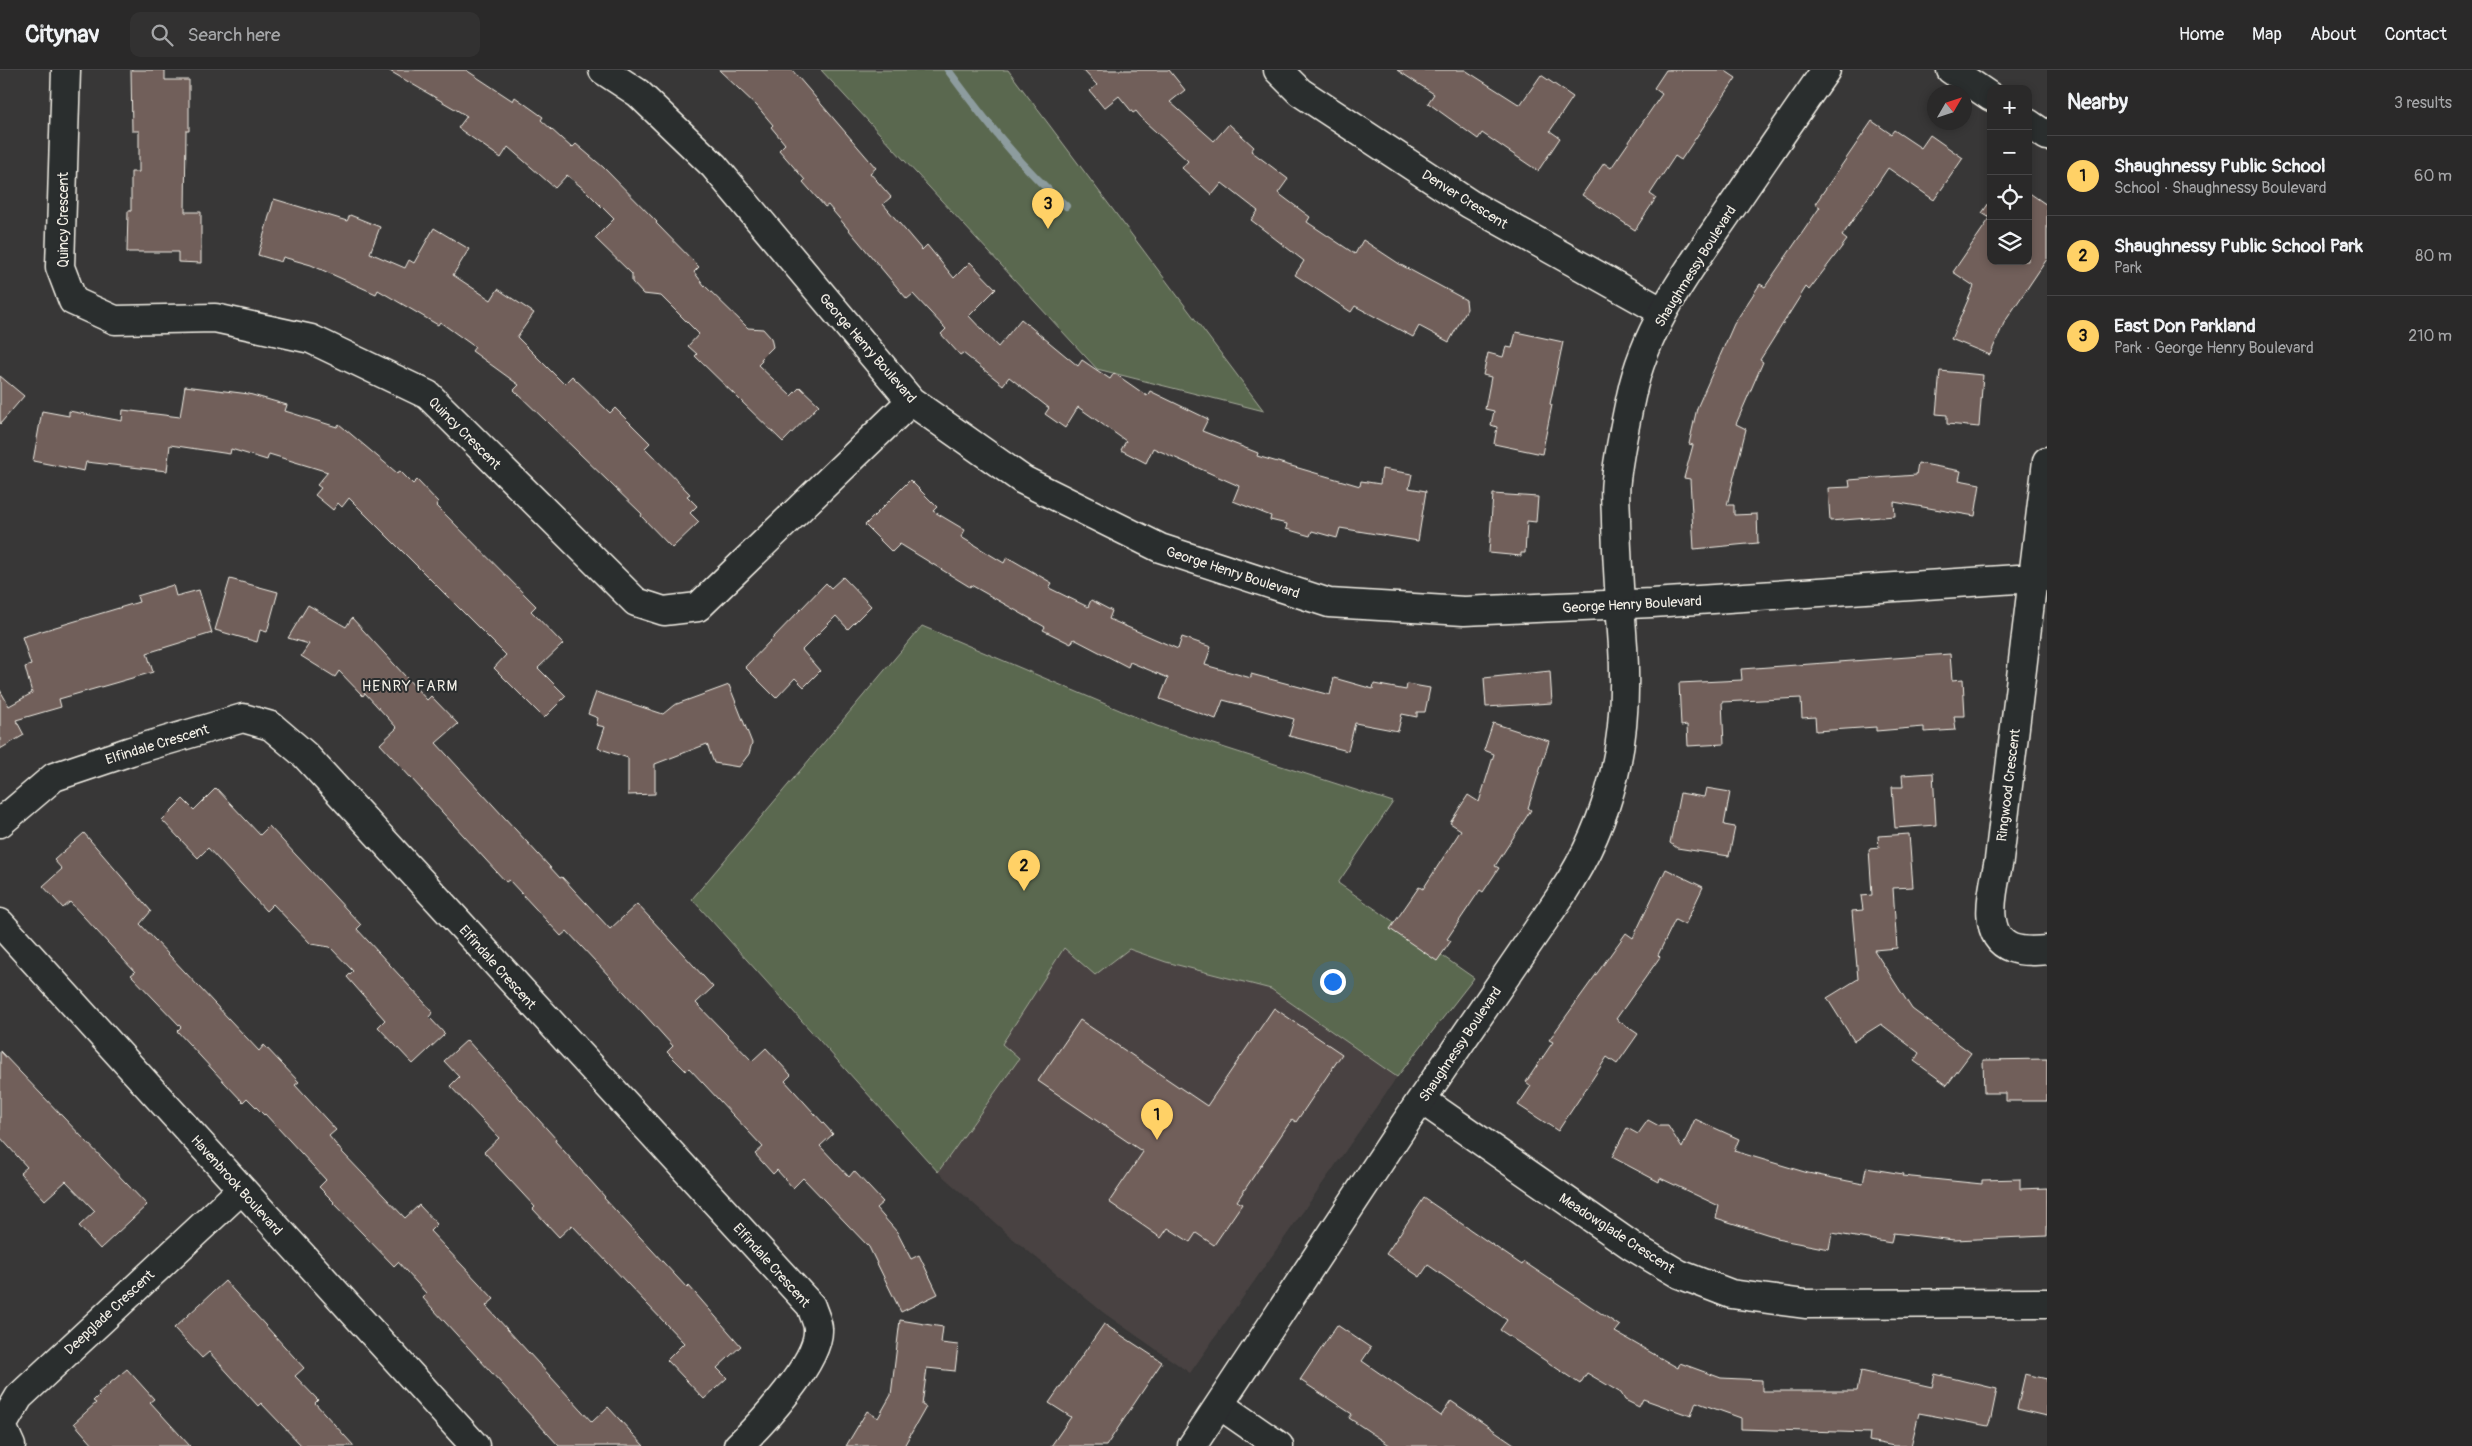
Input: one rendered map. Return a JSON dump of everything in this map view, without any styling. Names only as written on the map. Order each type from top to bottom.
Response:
[{"type":"street","name":"Quincy Crescent","points":[[66,70],[60,267],[73,301],[115,320],[215,318],[311,339],[428,395],[615,584],[636,602],[664,611],[698,607],[911,401]]},
{"type":"street","name":"George Henry Boulevard","points":[[603,70],[638,93],[714,166],[911,401],[1023,480],[1160,548],[1329,603],[1464,611],[1619,604],[2040,578]]},
{"type":"street","name":"Denver Crescent","points":[[1278,70],[1300,92],[1470,204],[1663,312]]},
{"type":"street","name":"Shaughmessy Boulevard","points":[[1619,604],[1616,481],[1631,394],[1646,350],[1663,312],[1705,246],[1826,70]]},
{"type":"street","points":[[1951,70],[1987,94]]},
{"type":"street","points":[[2032,126],[2047,136]]},
{"type":"street","name":"Ringwood Crescent","points":[[2047,461],[2040,578],[1991,903],[1991,918],[2002,942],[2012,948],[2047,950]]},
{"type":"street","name":"Shaughnessy Boulevard","points":[[1192,1446],[1579,867],[1594,838],[1616,775],[1623,716],[1623,649],[1619,604]]},
{"type":"street","name":"Elfindale Crescent","points":[[0,823],[54,777],[131,751],[242,718],[271,726],[305,755],[810,1306],[818,1329],[813,1354],[768,1417],[738,1446]]},
{"type":"street","name":"Havenbrook Boulevard","points":[[0,923],[475,1446]]},
{"type":"street","name":"Meadowglade Crescent","points":[[1422,1100],[1632,1246],[1678,1274],[1731,1294],[1805,1304],[2047,1302]]},
{"type":"street","name":"Deepglade Crescent","points":[[11,1446],[2,1426],[19,1397],[241,1190]]},
{"type":"street","points":[[1220,1404],[1279,1446]]},
{"type":"shaded area","points":[[1064,947],[1128,949],[1271,989],[1397,1077],[1190,1373],[1104,1313],[1011,1237],[938,1172],[1019,1059],[1001,1044]]},
{"type":"green space","points":[[821,70],[1008,70],[1264,411],[1097,369]]},
{"type":"green space","points":[[922,626],[1157,726],[1393,802],[1338,883],[1474,978],[1397,1077],[1271,989],[1166,962],[1129,949],[1095,975],[1064,948],[1002,1044],[1019,1059],[938,1172],[692,899]]},
{"type":"building","points":[[131,70],[165,70],[165,80],[189,80],[189,131],[186,131],[185,212],[201,212],[201,263],[178,262],[178,252],[127,252],[128,211],[131,211],[131,172],[139,172],[139,131],[132,131]]},
{"type":"building","points":[[388,70],[466,70],[513,101],[515,97],[543,117],[541,120],[572,148],[576,144],[603,167],[657,222],[699,267],[694,272],[704,285],[748,328],[763,329],[771,338],[773,347],[761,359],[762,361],[758,365],[791,396],[800,387],[819,405],[783,442],[695,356],[697,354],[688,346],[699,334],[661,296],[643,294],[632,282],[632,274],[595,238],[614,219],[586,191],[567,175],[555,188],[508,147],[501,158],[458,128],[467,116]]},
{"type":"building","points":[[719,70],[792,70],[876,168],[870,173],[891,197],[883,204],[922,250],[927,245],[954,278],[970,262],[996,289],[969,316],[998,347],[1021,319],[1078,366],[1082,360],[1110,379],[1114,373],[1147,396],[1150,391],[1208,419],[1202,431],[1258,453],[1257,456],[1360,486],[1361,481],[1380,484],[1382,469],[1412,474],[1409,488],[1426,491],[1418,541],[1340,528],[1337,538],[1312,531],[1310,536],[1286,529],[1287,524],[1270,520],[1271,516],[1233,501],[1239,486],[1153,448],[1146,463],[1121,450],[1126,441],[1078,407],[1065,428],[1045,414],[1049,408],[1009,377],[1003,385],[963,353],[960,355],[941,334],[946,329],[913,294],[907,299],[828,205],[825,207],[803,182],[805,180],[779,150],[785,144],[771,127],[773,125],[757,106]]},
{"type":"building","points":[[1083,70],[1169,70],[1185,90],[1170,102],[1214,141],[1229,124],[1254,147],[1251,151],[1288,179],[1278,193],[1310,217],[1307,222],[1355,254],[1363,240],[1401,265],[1466,300],[1467,309],[1449,342],[1419,326],[1413,337],[1355,306],[1351,312],[1295,275],[1304,261],[1251,220],[1258,211],[1222,183],[1212,195],[1182,168],[1188,161],[1145,122],[1136,111],[1133,113],[1119,96],[1104,108],[1090,91],[1097,85]]},
{"type":"building","points":[[1397,70],[1465,70],[1520,105],[1541,75],[1573,97],[1550,131],[1560,138],[1538,171],[1482,133],[1478,139],[1428,103],[1434,94]]},
{"type":"building","points":[[1666,70],[1724,70],[1736,78],[1681,160],[1675,156],[1650,194],[1656,198],[1635,230],[1582,195],[1604,163],[1611,168],[1662,94],[1654,88]]},
{"type":"building","points":[[1872,121],[1891,134],[1894,130],[1921,148],[1930,135],[1963,158],[1934,200],[1888,168],[1842,236],[1847,240],[1809,290],[1806,287],[1760,360],[1763,362],[1736,424],[1746,429],[1727,505],[1734,505],[1734,515],[1757,514],[1758,543],[1694,549],[1690,479],[1684,478],[1693,445],[1689,444],[1697,408],[1734,324],[1760,284],[1765,287],[1820,207],[1815,204]]},
{"type":"building","points":[[2032,195],[2047,205],[2047,259],[2004,323],[1990,355],[1951,339],[1974,286],[1953,272],[1987,222],[1987,265],[2032,265]]},
{"type":"building","points":[[274,199],[347,221],[350,215],[380,227],[370,253],[405,268],[409,260],[414,263],[434,228],[469,249],[453,275],[491,300],[498,289],[534,313],[517,337],[564,384],[572,376],[610,413],[615,408],[650,443],[645,448],[690,494],[687,496],[697,506],[690,513],[699,522],[672,548],[641,516],[642,514],[514,390],[519,385],[472,351],[475,347],[440,322],[438,325],[378,290],[376,294],[311,265],[283,257],[281,262],[258,255]]},
{"type":"building","points":[[1987,206],[1987,216],[1982,213]]},
{"type":"building","points":[[1516,332],[1563,342],[1542,454],[1494,444],[1497,427],[1491,425],[1494,411],[1485,409],[1491,377],[1483,375],[1488,353],[1503,357],[1506,347],[1512,348]]},
{"type":"building","points":[[1940,371],[1983,375],[1979,427],[1947,424],[1947,415],[1936,414]]},
{"type":"building","points":[[0,376],[24,396],[0,424]]},
{"type":"building","points":[[185,386],[249,394],[287,405],[285,411],[337,427],[339,424],[397,473],[400,471],[413,484],[417,480],[438,502],[436,505],[536,606],[531,611],[563,644],[538,668],[566,696],[544,718],[494,668],[506,655],[349,498],[342,507],[338,503],[333,510],[315,495],[321,488],[317,485],[328,472],[269,454],[267,460],[231,449],[230,454],[170,445],[167,471],[86,462],[84,471],[33,461],[42,411],[69,416],[69,411],[122,421],[123,410],[180,417]]},
{"type":"building","points":[[1918,463],[1961,471],[1959,480],[1980,484],[1975,516],[1894,502],[1895,516],[1830,521],[1828,488],[1850,487],[1849,480],[1916,475]]},
{"type":"building","points":[[910,480],[937,507],[933,511],[965,530],[961,537],[1004,563],[1007,557],[1052,583],[1049,588],[1088,607],[1091,600],[1112,611],[1109,619],[1178,649],[1182,637],[1211,647],[1205,665],[1251,678],[1251,674],[1330,695],[1334,678],[1373,689],[1374,684],[1406,690],[1407,684],[1430,688],[1425,712],[1417,712],[1417,717],[1402,714],[1398,731],[1355,723],[1348,751],[1289,736],[1294,719],[1223,700],[1216,719],[1160,699],[1168,678],[1130,662],[1128,667],[1074,639],[1071,644],[1043,630],[1045,627],[971,585],[970,587],[900,544],[892,552],[865,525]]},
{"type":"building","points":[[1493,494],[1538,497],[1536,522],[1527,521],[1525,553],[1521,553],[1521,556],[1489,553]]},
{"type":"building","points":[[843,577],[871,606],[848,629],[836,616],[802,650],[820,671],[804,687],[795,678],[776,698],[745,667],[826,583],[831,588]]},
{"type":"building","points":[[230,579],[278,592],[267,632],[260,630],[257,642],[215,630]]},
{"type":"building","points":[[173,585],[176,596],[199,590],[212,633],[147,653],[153,672],[59,699],[61,707],[16,720],[24,735],[0,749],[0,690],[9,706],[32,693],[25,667],[31,665],[22,637],[139,602],[137,596]]},
{"type":"building","points":[[308,605],[346,627],[352,618],[427,700],[431,696],[458,724],[436,743],[560,878],[562,877],[610,929],[637,904],[664,933],[713,987],[696,1003],[752,1061],[766,1048],[791,1075],[785,1081],[833,1134],[820,1146],[849,1177],[854,1171],[883,1202],[876,1208],[897,1232],[911,1259],[919,1255],[938,1294],[901,1312],[869,1247],[803,1178],[793,1188],[777,1170],[773,1174],[755,1154],[763,1147],[689,1068],[686,1071],[667,1052],[673,1046],[625,993],[567,931],[561,936],[509,880],[506,882],[380,744],[397,728],[365,693],[363,696],[339,671],[335,677],[301,656],[309,644],[288,638]]},
{"type":"building","points":[[1950,654],[1952,680],[1963,679],[1965,716],[1954,716],[1956,730],[1924,732],[1924,727],[1876,731],[1876,727],[1816,731],[1815,717],[1802,718],[1801,698],[1722,702],[1724,744],[1688,746],[1687,725],[1681,726],[1679,683],[1742,680],[1741,669]]},
{"type":"building","points":[[1550,671],[1552,703],[1486,707],[1484,678]]},
{"type":"building","points":[[729,685],[752,743],[749,754],[739,767],[714,763],[707,744],[655,764],[655,794],[628,795],[628,758],[598,748],[605,727],[596,725],[598,718],[588,714],[596,692],[663,714],[674,705]]},
{"type":"building","points":[[1493,723],[1549,741],[1528,808],[1531,810],[1495,866],[1499,868],[1483,892],[1480,890],[1447,939],[1451,941],[1437,961],[1390,929],[1419,887],[1423,889],[1461,830],[1450,823],[1468,795],[1479,802],[1494,754],[1484,750]]},
{"type":"building","points":[[1933,773],[1936,825],[1895,828],[1892,787],[1903,787],[1902,775]]},
{"type":"building","points":[[216,788],[260,835],[269,826],[361,925],[357,929],[433,1012],[429,1017],[445,1034],[413,1064],[378,1027],[385,1020],[347,977],[353,971],[330,947],[311,944],[273,904],[266,911],[208,848],[198,858],[162,820],[183,799],[194,810]]},
{"type":"building","points":[[1706,788],[1730,792],[1724,825],[1735,827],[1729,856],[1677,848],[1670,843],[1680,793],[1704,797]]},
{"type":"building","points":[[84,833],[151,911],[140,924],[259,1051],[264,1045],[299,1082],[295,1085],[336,1130],[329,1136],[343,1153],[405,1218],[419,1205],[437,1224],[430,1231],[494,1299],[486,1306],[592,1422],[608,1407],[644,1446],[559,1446],[422,1297],[426,1293],[398,1262],[394,1266],[333,1203],[319,1187],[326,1180],[265,1114],[247,1098],[243,1102],[177,1031],[181,1027],[131,975],[135,972],[70,902],[63,908],[43,886],[62,869],[54,860]]},
{"type":"building","points":[[1909,834],[1913,887],[1893,888],[1897,948],[1874,950],[1912,1009],[1971,1053],[1947,1085],[1914,1061],[1919,1053],[1881,1024],[1854,1041],[1827,998],[1858,979],[1852,911],[1863,910],[1861,896],[1872,895],[1869,849],[1879,848],[1878,836]]},
{"type":"building","points":[[1666,869],[1703,887],[1685,925],[1675,920],[1658,955],[1660,957],[1616,1019],[1638,1034],[1617,1064],[1607,1057],[1558,1131],[1518,1105],[1531,1086],[1526,1082],[1553,1042],[1549,1040],[1626,933],[1633,938]]},
{"type":"building","points":[[1274,1008],[1342,1054],[1296,1122],[1292,1119],[1237,1201],[1242,1204],[1214,1245],[1196,1233],[1190,1242],[1168,1228],[1161,1238],[1109,1202],[1143,1152],[1038,1081],[1080,1020],[1207,1106]]},
{"type":"building","points":[[467,1040],[556,1139],[555,1141],[604,1198],[687,1288],[689,1286],[741,1346],[717,1368],[727,1378],[704,1399],[667,1360],[684,1343],[572,1225],[559,1237],[533,1209],[535,1207],[484,1152],[499,1138],[450,1086],[459,1077],[444,1061]]},
{"type":"building","points":[[0,1051],[147,1205],[100,1249],[79,1226],[95,1211],[66,1181],[45,1200],[20,1173],[27,1167],[0,1137]]},
{"type":"building","points":[[2047,1059],[2047,1101],[2006,1101],[2006,1093],[1984,1093],[1983,1060]]},
{"type":"building","points":[[1695,1119],[1739,1139],[1734,1151],[1808,1173],[1863,1184],[1866,1168],[1903,1174],[1902,1176],[1982,1184],[1982,1180],[2020,1179],[2020,1189],[2047,1188],[2047,1236],[1954,1240],[1893,1233],[1891,1243],[1832,1233],[1829,1249],[1776,1239],[1776,1237],[1716,1218],[1719,1206],[1660,1178],[1659,1182],[1612,1157],[1627,1128],[1638,1134],[1648,1120],[1659,1126],[1668,1126],[1682,1148]]},
{"type":"building","points":[[1424,1198],[1522,1265],[1524,1262],[1620,1326],[1615,1332],[1678,1368],[1680,1363],[1721,1378],[1762,1380],[1762,1391],[1857,1391],[1861,1371],[1932,1387],[1935,1374],[1997,1389],[1988,1426],[1919,1413],[1911,1446],[1894,1446],[1869,1441],[1870,1433],[1741,1429],[1741,1418],[1696,1402],[1691,1416],[1643,1399],[1639,1407],[1625,1400],[1621,1393],[1587,1373],[1580,1384],[1500,1330],[1507,1320],[1428,1265],[1420,1277],[1386,1254]]},
{"type":"building","points":[[225,1281],[304,1368],[295,1376],[318,1400],[315,1403],[354,1446],[302,1446],[261,1403],[258,1406],[209,1352],[202,1358],[174,1328]]},
{"type":"building","points":[[900,1320],[943,1327],[941,1343],[958,1345],[955,1371],[927,1368],[922,1405],[926,1407],[904,1446],[846,1446],[867,1411],[878,1418],[891,1395]]},
{"type":"building","points":[[1104,1324],[1162,1362],[1106,1446],[1051,1446],[1071,1417],[1049,1403]]},
{"type":"building","points":[[1337,1325],[1371,1348],[1362,1361],[1441,1416],[1451,1401],[1517,1446],[1391,1446],[1349,1418],[1352,1414],[1300,1380]]},
{"type":"building","points":[[127,1369],[154,1399],[150,1402],[190,1446],[94,1446],[74,1423],[96,1403],[93,1401],[100,1394],[98,1393]]},
{"type":"building","points":[[2025,1374],[2047,1379],[2047,1416],[2017,1409]]},
{"type":"waterway","points":[[948,70],[989,124],[1018,158],[1066,206]]},
{"type":"place","name":"East Don Parkland","points":[[1048,229]]},
{"type":"place","name":"Shaughnessy Public School Park","points":[[1024,891]]},
{"type":"place","name":"Shaughnessy Public School","points":[[1157,1140]]},
{"type":"district","name":"HENRY FARM","points":[[410,686]]}]
